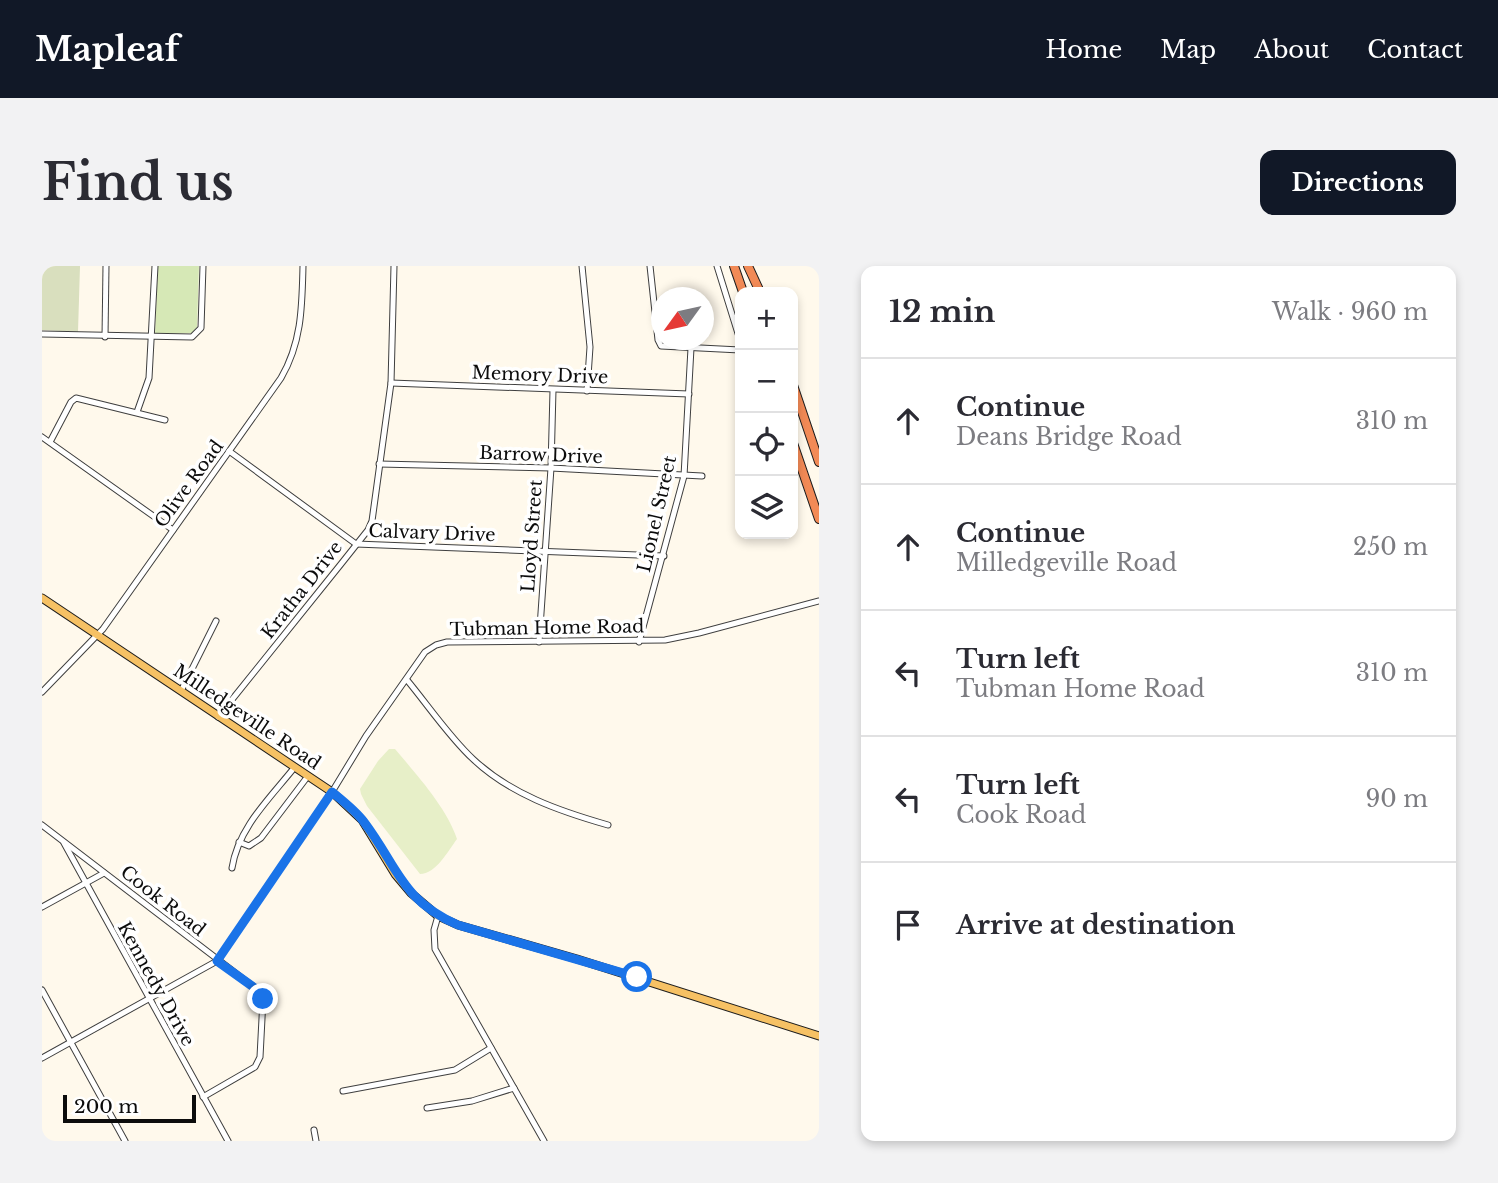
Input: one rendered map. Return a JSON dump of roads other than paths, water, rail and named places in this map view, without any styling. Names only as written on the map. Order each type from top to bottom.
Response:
[{"type":"highway","points":[[734,266],[741,287]]},
{"type":"highway","points":[[750,266],[758,287]]},
{"type":"highway","points":[[798,399],[819,460]]},
{"type":"highway","points":[[798,460],[819,519]]},
{"type":"main road","name":"Milledgeville Road","points":[[42,598],[332,792],[362,820],[411,893],[438,916],[458,925],[587,962],[819,1036]]},
{"type":"street","points":[[105,337],[106,266]]},
{"type":"street","points":[[137,412],[149,378],[155,266]]},
{"type":"street","points":[[42,334],[192,337],[201,328],[204,266]]},
{"type":"street","name":"Olive Road","points":[[42,692],[97,635],[118,608],[275,387],[296,344],[301,317],[303,266]]},
{"type":"street","name":"Kratha Drive","points":[[218,717],[368,530],[372,521],[391,383],[394,266]]},
{"type":"street","points":[[582,266],[590,347],[587,391]]},
{"type":"street","points":[[650,266],[652,287]]},
{"type":"street","points":[[717,266],[735,324]]},
{"type":"street","points":[[714,349],[735,350]]},
{"type":"street","name":"Lionel Street","points":[[639,642],[684,476],[691,350]]},
{"type":"street","name":"Memory Drive","points":[[391,383],[689,394]]},
{"type":"street","name":"Lloyd Street","points":[[539,642],[551,468],[553,390]]},
{"type":"street","points":[[50,442],[71,402],[76,398],[165,420]]},
{"type":"street","points":[[42,437],[173,530]]},
{"type":"street","name":"Calvary Drive","points":[[229,451],[356,544],[664,556]]},
{"type":"street","name":"Barrow Drive","points":[[379,464],[551,468],[702,476]]},
{"type":"street","name":"Tubman Home Road","points":[[42,1058],[217,961],[332,792],[366,736],[425,652],[436,645],[447,642],[665,640],[819,601]]},
{"type":"street","points":[[181,691],[216,621]]},
{"type":"street","points":[[407,680],[472,759],[514,790],[550,807],[608,825]]},
{"type":"street","points":[[232,868],[239,842],[258,811],[294,768]]},
{"type":"street","points":[[239,842],[249,846],[261,838],[308,776]]},
{"type":"street","name":"Cook Road","points":[[42,825],[259,991],[263,999],[260,1057],[256,1067],[204,1097]]},
{"type":"street","name":"Kennedy Drive","points":[[62,840],[228,1141]]},
{"type":"street","points":[[42,907],[104,873]]},
{"type":"street","points":[[438,916],[433,930],[435,949],[544,1141]]},
{"type":"street","points":[[42,990],[125,1141]]},
{"type":"street","points":[[344,1091],[455,1070],[491,1048]]},
{"type":"street","points":[[427,1108],[472,1101],[514,1088]]},
{"type":"street","points":[[314,1130],[316,1141]]}]
